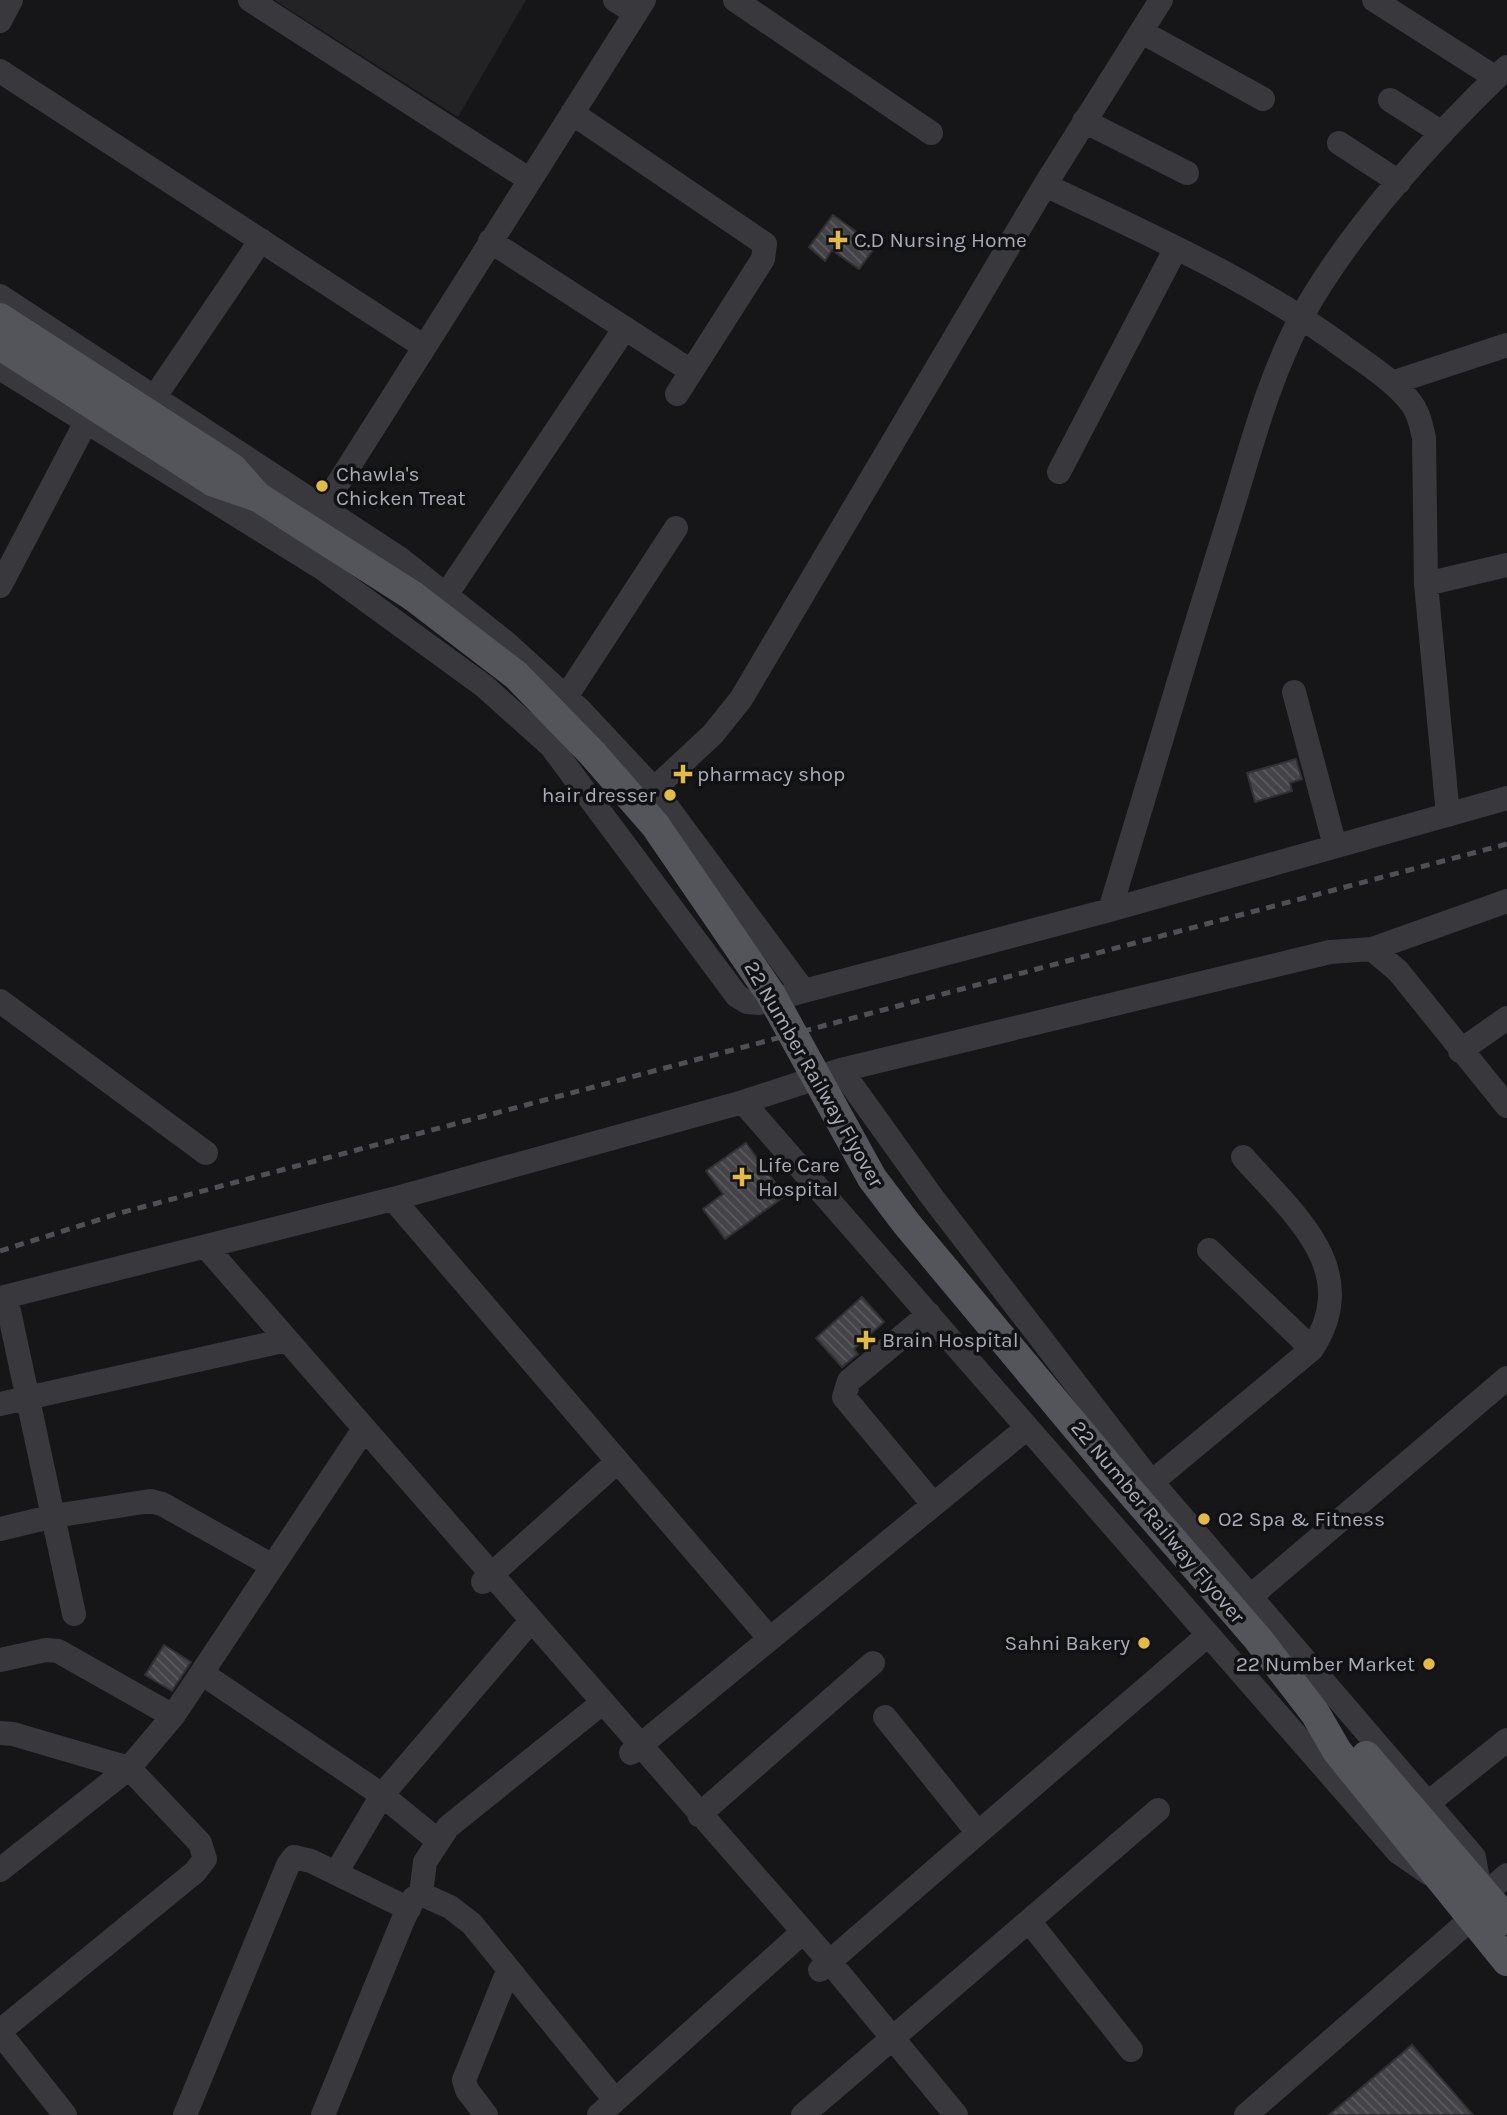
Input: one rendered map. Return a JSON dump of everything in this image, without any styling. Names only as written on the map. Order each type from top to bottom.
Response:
[{"type":"main road","name":"22 Number Railway Flyover","points":[[0,318],[232,468],[258,497]]},
{"type":"main road","name":"22 Number Railway Flyover","points":[[0,345],[214,482],[258,497],[413,596],[516,675],[592,753],[655,825],[770,993],[872,1178],[906,1223],[1111,1469],[1258,1639],[1315,1713],[1337,1751],[1448,1887],[1486,1893]]},
{"type":"main road","name":"22 Number Railway Flyover","points":[[1315,1713],[1354,1742],[1507,1920]]},
{"type":"main road","name":"22 Number Railway Flyover","points":[[1486,1893],[1507,1961]]},
{"type":"street","points":[[0,21],[11,0]]},
{"type":"street","points":[[250,0],[530,180]]},
{"type":"street","points":[[736,0],[931,133]]},
{"type":"street","points":[[654,789],[713,734],[741,699],[1045,185],[1161,0]]},
{"type":"street","points":[[1110,910],[1251,450],[1279,369],[1302,316],[1336,264],[1399,181],[1501,73],[1374,0]]},
{"type":"street","points":[[322,509],[572,113],[631,4]]},
{"type":"street","points":[[1142,32],[1263,99]]},
{"type":"street","points":[[0,71],[423,346]]},
{"type":"street","points":[[1390,100],[1442,133]]},
{"type":"street","points":[[572,113],[765,244],[763,259],[677,394]]},
{"type":"street","points":[[1084,121],[1187,173]]},
{"type":"street","points":[[1339,143],[1399,181]]},
{"type":"street","points":[[1045,185],[1263,292],[1302,316],[1392,383],[1410,400],[1420,418],[1424,438],[1426,584],[1448,815]]},
{"type":"street","points":[[154,398],[261,240]]},
{"type":"street","points":[[490,241],[691,371]]},
{"type":"street","points":[[1059,472],[1176,248]]},
{"type":"street","points":[[0,296],[399,558],[504,641],[566,697],[654,789],[803,990]]},
{"type":"street","points":[[446,596],[625,328]]},
{"type":"street","points":[[1392,383],[1507,345]]},
{"type":"street","points":[[0,368],[322,568],[484,686],[551,746],[737,996],[747,1002],[760,1003],[1110,910],[1507,798]]},
{"type":"street","points":[[0,586],[86,422]]},
{"type":"street","points":[[566,697],[676,528]]},
{"type":"street","points":[[1426,584],[1507,565]]},
{"type":"street","points":[[1294,692],[1335,846]]},
{"type":"street","points":[[74,1614],[28,1398],[3,1297],[201,1250],[393,1199],[743,1102],[841,1070],[1330,951],[1372,949],[1507,901]]},
{"type":"street","points":[[1372,949],[1398,971],[1507,1106]]},
{"type":"street","points":[[0,1001],[206,1153]]},
{"type":"street","points":[[1460,1051],[1507,1018]]},
{"type":"street","points":[[841,1070],[932,1197],[1152,1482],[1474,1857],[1486,1893],[1246,2115]]},
{"type":"street","points":[[743,1102],[1398,1852],[1448,1887]]},
{"type":"street","points":[[1152,1482],[1312,1349],[1324,1330],[1328,1310],[1328,1275],[1324,1256],[1313,1238],[1243,1157]]},
{"type":"street","points":[[393,1199],[769,1639]]},
{"type":"street","points":[[201,1250],[598,1706],[794,1940],[825,1965]]},
{"type":"street","points":[[1209,1250],[1312,1349]]},
{"type":"street","points":[[929,1314],[849,1381],[844,1397],[933,1504]]},
{"type":"street","points":[[0,1405],[282,1341]]},
{"type":"street","points":[[282,1341],[358,1438],[487,1578],[524,1629],[598,1706]]},
{"type":"street","points":[[1251,1596],[1507,1378]]},
{"type":"street","points":[[635,1750],[1027,1427]]},
{"type":"street","points":[[0,1870],[130,1768],[203,1674],[271,1565],[358,1438]]},
{"type":"street","points":[[487,1578],[618,1462]]},
{"type":"street","points":[[0,1529],[132,1502],[162,1504],[271,1565]]},
{"type":"street","points":[[336,1873],[382,1795],[524,1629]]},
{"type":"street","points":[[825,1965],[1208,1635]]},
{"type":"street","points":[[0,1660],[46,1650],[58,1651],[173,1716]]},
{"type":"street","points":[[699,1815],[873,1663]]},
{"type":"street","points":[[203,1674],[382,1795],[437,1840]]},
{"type":"street","points":[[323,2115],[415,1902],[425,1862],[437,1840],[448,1827],[598,1706]]},
{"type":"street","points":[[885,1717],[978,1833]]},
{"type":"street","points":[[0,1733],[13,1734],[130,1768],[200,1843],[205,1859],[195,1872],[0,2032],[65,2115]]},
{"type":"street","points":[[1428,1803],[1507,1740]]},
{"type":"street","points":[[635,1750],[699,1815],[825,1965],[939,2115]]},
{"type":"street","points":[[803,2115],[888,2045],[1158,1810]]},
{"type":"street","points":[[185,2115],[288,1865],[295,1857],[304,1858],[336,1873],[415,1902],[461,1914],[508,1971],[607,2108],[794,1940]]},
{"type":"street","points":[[1029,1921],[1131,2050]]},
{"type":"street","points":[[486,2115],[467,2090],[464,2080],[508,1971]]},
{"type":"street","points":[[888,2045],[956,2115]]},
{"type":"shaded area","points":[[274,0],[526,0],[458,117]]},
{"type":"building","points":[[833,215],[876,246],[859,269],[832,250],[825,261],[809,247]]},
{"type":"building","points":[[1296,759],[1302,779],[1290,783],[1292,791],[1255,802],[1247,773]]},
{"type":"building","points":[[746,1143],[785,1196],[725,1239],[703,1209],[723,1194],[706,1171]]},
{"type":"building","points":[[862,1297],[884,1322],[854,1349],[858,1354],[842,1367],[816,1338]]},
{"type":"building","points":[[164,1645],[191,1662],[172,1691],[145,1675]]},
{"type":"building","points":[[1412,2045],[1473,2115],[1329,2115]]},
{"type":"railway","points":[[0,1251],[120,1213],[1507,844]]},
{"type":"place","name":"C.D Nursing Home","points":[[838,240]]},
{"type":"place","name":"Chawla's Chicken Treat","points":[[322,486]]},
{"type":"place","name":"pharmacy shop","points":[[683,774]]},
{"type":"place","name":"hair dresser","points":[[670,795]]},
{"type":"place","name":"Life Care Hospital","points":[[742,1177]]},
{"type":"place","name":"Brain Hospital","points":[[866,1340]]},
{"type":"place","name":"O2 Spa & Fitness","points":[[1204,1519]]},
{"type":"place","name":"Sahni Bakery","points":[[1144,1643]]},
{"type":"place","name":"22 Number Market","points":[[1429,1664]]}]
